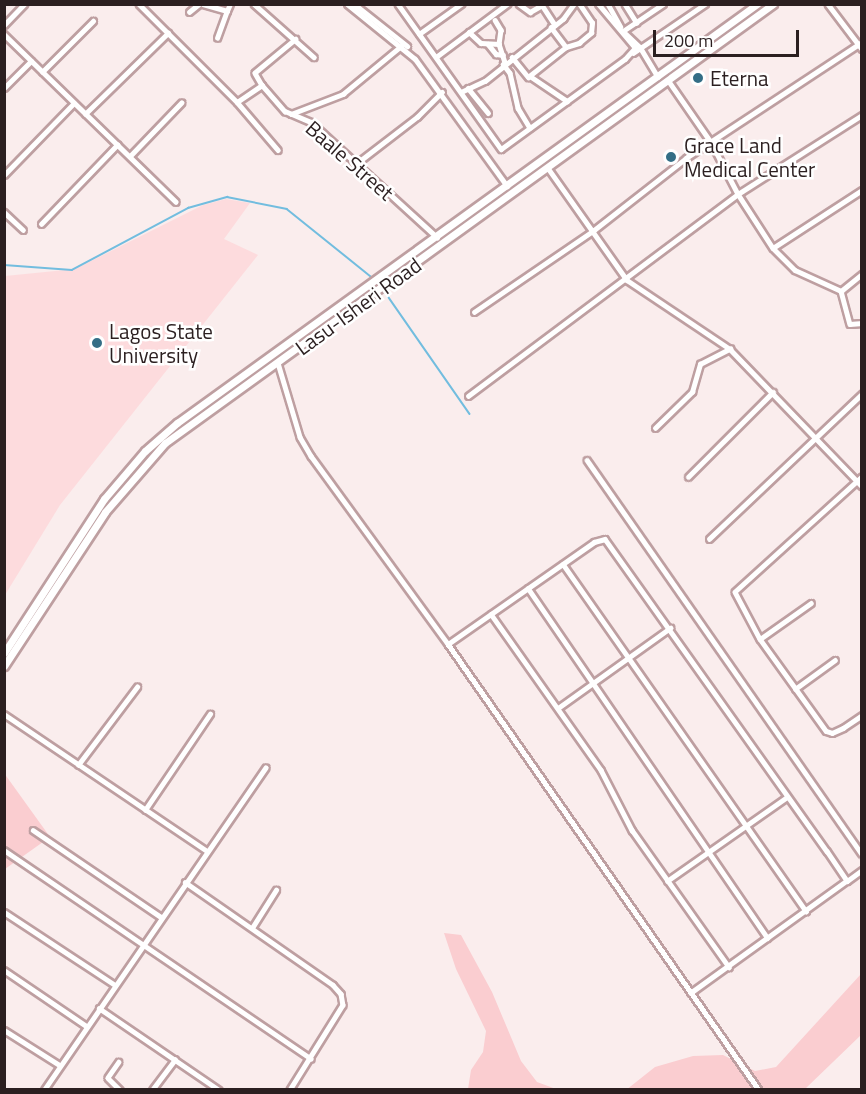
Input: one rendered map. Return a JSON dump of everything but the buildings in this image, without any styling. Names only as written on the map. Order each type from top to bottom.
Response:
[{"type":"main road","name":"Lasu-Isheri Road","points":[[4,653],[104,499],[145,451],[204,402],[376,281],[757,4]]},
{"type":"main road","name":"Lasu-Isheri Road","points":[[4,666],[105,512],[151,457],[183,429],[382,289],[773,4]]},
{"type":"main road","points":[[748,11],[753,19]]},
{"type":"street","points":[[4,25],[24,4]]},
{"type":"street","points":[[139,4],[237,102],[278,150]]},
{"type":"street","points":[[189,12],[201,4],[226,11]]},
{"type":"street","points":[[217,38],[230,4]]},
{"type":"street","points":[[254,4],[314,57]]},
{"type":"street","points":[[347,4],[401,46],[441,92],[508,185]]},
{"type":"street","points":[[354,4],[404,43],[430,71],[508,185]]},
{"type":"street","points":[[398,4],[501,149],[640,47],[705,4]]},
{"type":"street","points":[[418,34],[460,4]]},
{"type":"street","points":[[436,57],[507,4]]},
{"type":"street","points":[[519,4],[530,12],[542,5],[566,47]]},
{"type":"street","points":[[461,92],[485,81],[504,63],[553,26],[576,4],[592,23],[591,33],[566,47],[530,76]]},
{"type":"street","points":[[598,4],[635,48],[626,58]]},
{"type":"street","points":[[608,4],[623,31],[640,47],[658,77]]},
{"type":"street","points":[[625,4],[637,23]]},
{"type":"street","points":[[623,31],[663,4]]},
{"type":"street","points":[[474,312],[594,230],[711,142],[860,46],[828,4]]},
{"type":"street","points":[[495,20],[501,31],[499,44],[504,63],[510,73],[518,108],[530,128]]},
{"type":"street","points":[[42,72],[93,21]]},
{"type":"street","points":[[469,32],[481,44],[499,44]]},
{"type":"street","points":[[85,114],[168,33]]},
{"type":"street","points":[[4,34],[176,202]]},
{"type":"street","points":[[237,102],[262,85],[255,73],[296,39]]},
{"type":"street","points":[[488,44],[496,54],[503,55]]},
{"type":"street","points":[[291,114],[343,94],[401,46]]},
{"type":"street","points":[[512,57],[525,76],[530,76],[567,101]]},
{"type":"street","points":[[4,88],[31,61]]},
{"type":"street","points":[[668,80],[711,142],[738,194],[773,248],[795,270],[841,291]]},
{"type":"street","name":"Baale Street","points":[[262,85],[291,114],[311,122],[437,237]]},
{"type":"street","points":[[468,88],[488,113]]},
{"type":"street","points":[[357,163],[417,117],[441,92]]},
{"type":"street","points":[[4,175],[74,103]]},
{"type":"street","points":[[130,156],[181,104]]},
{"type":"street","points":[[468,396],[509,362],[627,280],[738,194],[861,115]]},
{"type":"street","points":[[41,224],[117,145]]},
{"type":"street","points":[[548,168],[594,230],[627,280],[730,349],[815,438],[859,479],[861,486]]},
{"type":"street","points":[[773,248],[861,190]]},
{"type":"street","points":[[4,212],[22,230]]},
{"type":"street","points":[[841,291],[861,274]]},
{"type":"street","points":[[841,291],[850,324],[861,323]]},
{"type":"street","points":[[655,428],[692,392],[700,364],[730,349]]},
{"type":"street","points":[[278,363],[300,437],[311,456],[448,644],[759,1089]]},
{"type":"street","points":[[688,477],[773,392]]},
{"type":"street","points":[[709,539],[861,394]]},
{"type":"street","points":[[587,460],[861,854]]},
{"type":"street","points":[[859,479],[736,587],[735,597],[760,639],[830,733],[861,715]]},
{"type":"street","points":[[448,644],[594,542],[605,539],[847,881]]},
{"type":"street","points":[[563,564],[806,910]]},
{"type":"street","points":[[528,588],[707,853],[768,938]]},
{"type":"street","points":[[760,639],[811,603]]},
{"type":"street","points":[[491,614],[601,770],[624,819],[729,967]]},
{"type":"street","points":[[558,708],[670,628]]},
{"type":"street","points":[[795,689],[835,660]]},
{"type":"street","points":[[78,765],[137,687]]},
{"type":"street","points":[[4,714],[207,851]]},
{"type":"street","points":[[145,810],[210,714]]},
{"type":"street","points":[[44,1089],[58,1064],[265,768]]},
{"type":"street","points":[[667,881],[787,797]]},
{"type":"street","points":[[33,830],[161,917]]},
{"type":"street","points":[[4,850],[311,1059]]},
{"type":"street","points":[[691,993],[861,870]]},
{"type":"street","points":[[185,882],[341,994],[343,1005],[290,1089]]},
{"type":"street","points":[[252,928],[276,890]]},
{"type":"street","points":[[4,912],[115,985]]},
{"type":"street","points":[[4,970],[85,1025]]},
{"type":"street","points":[[99,1008],[219,1089]]},
{"type":"street","points":[[4,1030],[58,1064]]},
{"type":"street","points":[[152,1089],[175,1060]]},
{"type":"street","points":[[119,1062],[108,1078],[120,1089]]},
{"type":"street","points":[[205,1089],[209,1083]]},
{"type":"shaded area","name":"Lagos State University","points":[[226,199],[250,203],[224,239],[258,255],[60,505],[5,595],[5,276],[75,269],[203,205]]},
{"type":"shaded area","points":[[4,773],[50,837],[5,869],[4,869]]},
{"type":"shaded area","points":[[444,933],[461,935],[492,992],[521,1061],[537,1082],[556,1089],[468,1089],[471,1070],[483,1052],[486,1031],[456,969]]},
{"type":"shaded area","points":[[861,974],[861,1035],[805,1089],[626,1090],[655,1067],[693,1056],[723,1055],[755,1071],[776,1067]]},
{"type":"waterway","points":[[4,265],[72,270],[188,208],[227,197],[287,209],[374,279]]},
{"type":"waterway","points":[[383,289],[470,414]]},
{"type":"place","name":"Eterna","points":[[698,78]]},
{"type":"place","name":"Grace Land Medical Center","points":[[671,157]]},
{"type":"place","name":"Lagos State University","points":[[97,343]]}]
